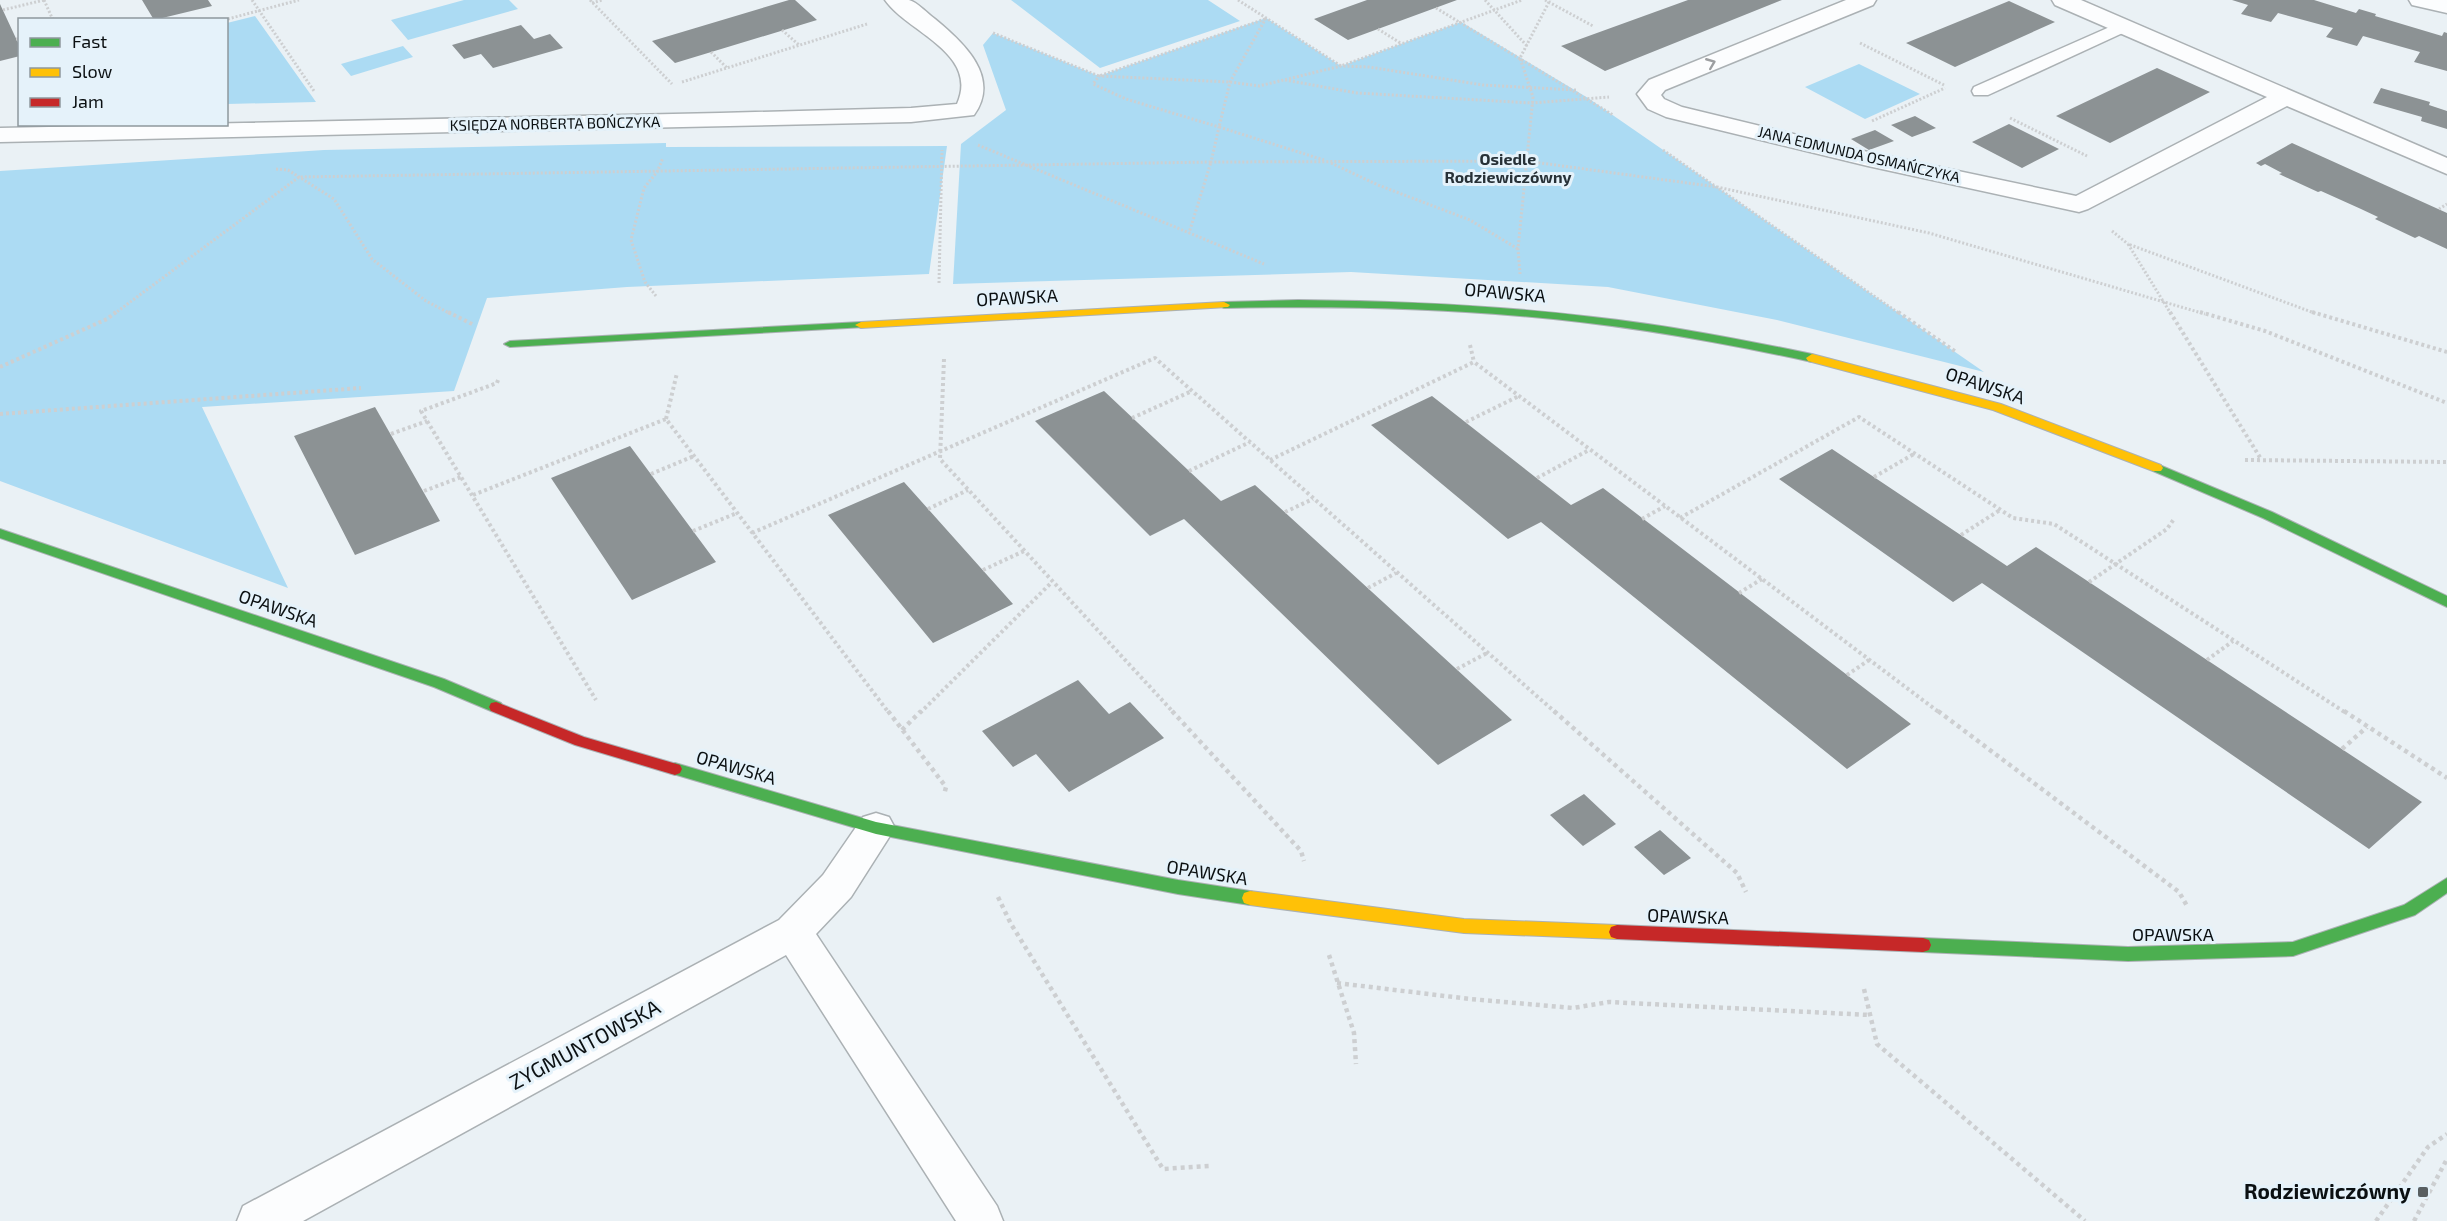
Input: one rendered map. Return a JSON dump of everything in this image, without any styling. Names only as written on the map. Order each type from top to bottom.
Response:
[{"type":"street","name":"JANA EDMUNDA OSMAŃCZYKA","points":[[1865,0],[1657,85],[1649,94],[1656,104],[1674,112],[1868,159],[2079,204],[2286,97]]},
{"type":"street","points":[[2063,0],[2447,167]]},
{"type":"street","points":[[2420,0],[2447,7]]},
{"type":"street","name":"KSIĘDZA NORBERTA BOŃCZYKA","points":[[0,135],[911,115],[966,110],[973,91],[971,71],[953,45],[903,5]]},
{"type":"street","name":"OPAWSKA","points":[[510,344],[1187,306],[1286,303],[1396,304],[1599,319],[1780,351],[1974,400],[2197,484],[2366,561],[2447,602]]},
{"type":"street","name":"OPAWSKA","points":[[0,532],[439,683],[580,741],[876,828],[1178,887],[1316,908],[1464,926],[2128,954],[2215,953],[2293,949],[2409,910],[2447,885]]},
{"type":"street","name":"ZYGMUNTOWSKA","points":[[259,1221],[792,932],[837,886],[876,828]]},
{"type":"street","points":[[792,932],[981,1221]]},
{"type":"lane","points":[[1981,91],[2121,27]]},
{"type":"path","points":[[3,10],[44,0],[52,18]]},
{"type":"path","points":[[252,0],[317,95]]},
{"type":"path","points":[[228,19],[299,0]]},
{"type":"path","points":[[591,1],[602,0]]},
{"type":"path","points":[[1238,0],[1341,66],[1369,67],[1483,85],[1576,90]]},
{"type":"path","points":[[1485,0],[1492,11],[1527,46]]},
{"type":"path","points":[[993,33],[1099,76],[1230,82],[1259,86],[1341,66],[1522,0]]},
{"type":"path","points":[[1545,0],[1593,26]]},
{"type":"path","points":[[591,1],[684,97],[678,121],[657,172],[644,189],[632,240],[645,282],[686,334]]},
{"type":"path","points":[[1524,313],[1518,249],[1533,97],[1520,58],[1550,1]]},
{"type":"path","points":[[672,85],[799,45],[903,5]]},
{"type":"path","points":[[1436,8],[1576,90],[1616,117]]},
{"type":"path","points":[[1266,18],[1099,76],[1093,84],[1126,99],[1327,161],[1378,185],[1470,220],[1518,249]]},
{"type":"path","points":[[1188,233],[1210,162],[1230,82],[1266,18]]},
{"type":"path","points":[[1378,29],[1402,44]]},
{"type":"path","points":[[782,30],[799,45]]},
{"type":"path","points":[[711,52],[727,68]]},
{"type":"path","points":[[1284,80],[1357,93],[1532,103],[1588,98]]},
{"type":"path","points":[[1865,125],[1948,87]]},
{"type":"path","points":[[911,115],[944,131],[1283,272],[1286,303]]},
{"type":"path","points":[[944,131],[940,166],[942,320],[940,459],[1301,851],[1337,983],[1354,1033],[1356,1064]]},
{"type":"path","points":[[1662,149],[1984,372],[1974,400]]},
{"type":"path","points":[[0,367],[107,319],[299,177],[1210,162],[1527,161],[1717,187],[1929,233],[2265,331],[2447,403]]},
{"type":"path","points":[[266,168],[288,170],[334,199],[372,259],[426,301],[510,344],[497,383],[421,411],[602,709],[580,741]]},
{"type":"path","points":[[2439,209],[2447,204]]},
{"type":"path","points":[[2261,459],[2128,244],[2274,297],[2408,342],[2447,352]]},
{"type":"path","points":[[752,533],[1155,358],[1737,873],[1768,938]]},
{"type":"path","points":[[1270,459],[1474,362],[2179,892],[2215,953]]},
{"type":"path","points":[[0,414],[361,388]]},
{"type":"path","points":[[1132,418],[1192,391]]},
{"type":"path","points":[[1466,422],[1519,396]]},
{"type":"path","points":[[1680,518],[1859,417],[2013,518],[2054,524],[2447,778]]},
{"type":"path","points":[[472,495],[666,419],[946,787],[935,839]]},
{"type":"path","points":[[391,434],[427,421]]},
{"type":"path","points":[[1189,471],[1250,442]]},
{"type":"path","points":[[1537,478],[1590,450]]},
{"type":"path","points":[[1874,477],[1914,454]]},
{"type":"path","points":[[651,474],[694,456]]},
{"type":"path","points":[[2089,582],[2168,529],[2197,484],[2231,460],[2447,462]]},
{"type":"path","points":[[424,491],[461,477]]},
{"type":"path","points":[[928,508],[969,490]]},
{"type":"path","points":[[1285,512],[1313,499]]},
{"type":"path","points":[[1642,519],[1665,506]]},
{"type":"path","points":[[1961,535],[2000,510]]},
{"type":"path","points":[[693,531],[737,513]]},
{"type":"path","points":[[983,570],[1024,551]]},
{"type":"path","points":[[1368,588],[1396,573]]},
{"type":"path","points":[[1739,593],[1762,579]]},
{"type":"path","points":[[902,730],[1052,582]]},
{"type":"path","points":[[2207,660],[2234,640]]},
{"type":"path","points":[[1457,669],[1487,653]]},
{"type":"path","points":[[1847,675],[1869,660]]},
{"type":"path","points":[[2342,749],[2367,727]]},
{"type":"path","points":[[1000,852],[991,881],[1011,924],[1163,1169],[1209,1166]]},
{"type":"path","points":[[1854,942],[1877,1044],[2085,1221]]},
{"type":"path","points":[[1337,983],[1470,999],[1573,1008],[1609,1002],[1869,1015]]},
{"type":"path","points":[[2376,1221],[2428,1148],[2447,1134]]},
{"type":"path","points":[[2414,1221],[2447,1159]]},
{"type":"shaded area","points":[[464,0],[509,0],[518,9],[408,40],[391,20]]},
{"type":"shaded area","points":[[1011,0],[1208,0],[1240,21],[1100,68]]},
{"type":"shaded area","points":[[255,16],[316,102],[228,104],[228,23]]},
{"type":"shaded area","points":[[1266,18],[1341,66],[1461,22],[1588,98],[1984,372],[1777,320],[1608,287],[1351,272],[953,284],[961,144],[1006,110],[983,45],[993,33],[1099,76]]},
{"type":"shaded area","points":[[403,46],[413,57],[351,76],[341,64]]},
{"type":"shaded area","points":[[1859,64],[1920,94],[1865,119],[1805,87]]},
{"type":"shaded area","points":[[666,143],[666,147],[947,146],[929,274],[627,287],[487,298],[454,391],[202,407],[288,588],[0,481],[0,171],[324,150]]},
{"type":"building","points":[[142,0],[208,0],[212,6],[162,18],[153,18]]},
{"type":"building","points":[[795,0],[817,20],[675,63],[652,41]]},
{"type":"building","points":[[1367,0],[1457,0],[1348,40],[1314,19]]},
{"type":"building","points":[[1688,0],[1782,0],[1605,71],[1561,46]]},
{"type":"building","points":[[2232,0],[2314,0],[2356,13],[2359,9],[2442,36],[2444,32],[2447,33],[2447,71],[2414,62],[2420,52],[2363,36],[2357,46],[2326,37],[2333,28],[2278,13],[2271,22],[2241,14],[2248,5]]},
{"type":"building","points":[[2009,1],[2055,22],[1955,67],[1906,43]]},
{"type":"building","points":[[0,4],[18,43],[18,56],[0,61]]},
{"type":"building","points":[[521,25],[534,39],[550,34],[563,48],[493,68],[481,54],[464,59],[452,45]]},
{"type":"building","points":[[2157,68],[2210,92],[2110,143],[2056,116]]},
{"type":"building","points":[[2381,88],[2430,102],[2429,105],[2447,111],[2447,129],[2421,121],[2422,117],[2373,103]]},
{"type":"building","points":[[1915,116],[1936,128],[1912,137],[1891,125]]},
{"type":"building","points":[[2009,124],[2059,149],[2022,168],[1972,142]]},
{"type":"building","points":[[1875,130],[1894,141],[1869,150],[1851,139]]},
{"type":"building","points":[[2292,143],[2447,213],[2447,249],[2419,236],[2415,238],[2375,219],[2378,217],[2279,174],[2282,173],[2265,164],[2261,166],[2256,163]]},
{"type":"building","points":[[1104,391],[1221,501],[1255,485],[1512,720],[1438,765],[1184,519],[1150,536],[1035,421]]},
{"type":"building","points":[[1432,396],[1571,505],[1603,488],[1911,724],[1847,769],[1541,522],[1508,539],[1371,425]]},
{"type":"building","points":[[375,407],[440,521],[355,555],[294,436]]},
{"type":"building","points":[[630,446],[716,562],[632,600],[551,478]]},
{"type":"building","points":[[1832,449],[2007,566],[2036,547],[2422,802],[2369,849],[1982,583],[1953,602],[1779,479]]},
{"type":"building","points":[[904,482],[1013,604],[933,643],[828,515]]},
{"type":"building","points":[[1078,680],[1109,714],[1130,702],[1164,738],[1069,792],[1036,754],[1013,767],[982,731]]},
{"type":"building","points":[[1584,794],[1616,824],[1583,846],[1550,815]]},
{"type":"building","points":[[1660,830],[1691,858],[1664,875],[1634,847]]},
{"type":"traffic: fast","points":[[1224,305],[1372,304],[1520,312],[1667,330],[1812,358]]},
{"type":"traffic: fast","points":[[510,344],[861,325]]},
{"type":"traffic: fast","points":[[2157,468],[2304,532],[2447,602]]},
{"type":"traffic: fast","points":[[0,533],[439,683],[496,707]]},
{"type":"traffic: fast","points":[[675,769],[876,828],[1178,887],[1250,898]]},
{"type":"traffic: fast","points":[[1923,945],[2128,954],[2293,949],[2409,910],[2447,885]]},
{"type":"traffic: slow","points":[[861,325],[1224,305]]},
{"type":"traffic: slow","points":[[1812,358],[1997,407],[2157,468]]},
{"type":"traffic: slow","points":[[1250,898],[1464,926],[1617,932]]},
{"type":"traffic: jam","points":[[496,707],[580,741],[675,769]]},
{"type":"traffic: jam","points":[[1617,932],[1923,945]]},
{"type":"place","name":"Rodziewiczówny","points":[[2423,1192]]},
{"type":"district","name":"Osiedle Rodziewiczówny","points":[[1508,168]]}]
